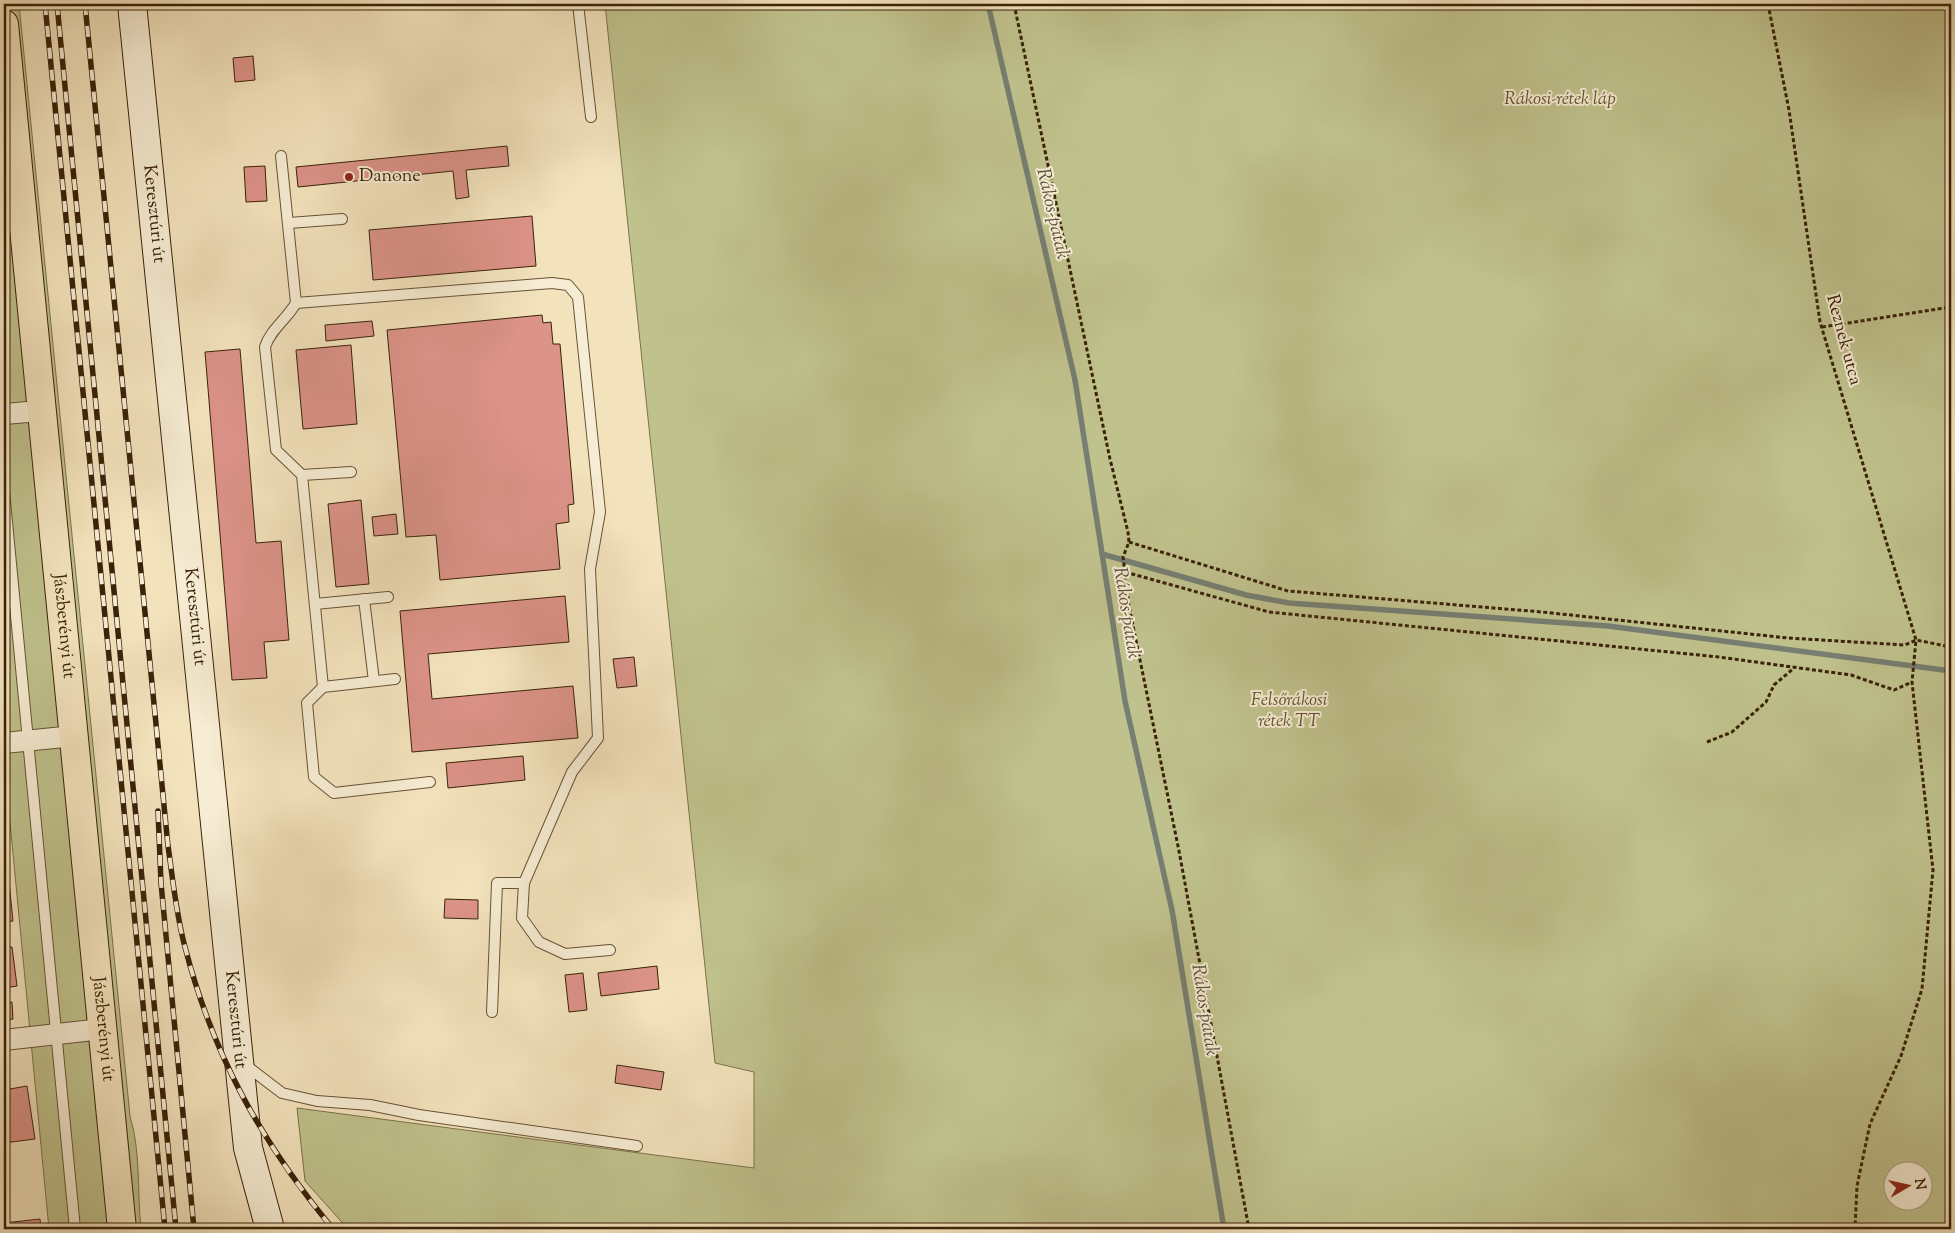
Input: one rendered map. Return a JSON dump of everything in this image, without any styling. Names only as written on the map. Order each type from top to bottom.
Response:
[{"type":"main road","name":"Keresztúri út","points":[[132,4],[248,1148],[270,1229]]},
{"type":"main road","name":"Jászberényi út","points":[[4,24],[7,89],[74,736],[122,1229]]},
{"type":"street","points":[[4,414],[40,411]]},
{"type":"street","points":[[4,743],[74,736]]},
{"type":"street","points":[[4,1040],[102,1029]]},
{"type":"lane","points":[[578,4],[591,117]]},
{"type":"lane","points":[[281,156],[296,303],[288,316],[268,338],[264,347],[276,450],[302,475],[324,687]]},
{"type":"lane","points":[[289,223],[342,219]]},
{"type":"lane","points":[[296,303],[359,300],[552,283],[568,285],[578,297],[600,512],[590,569],[598,738],[572,772],[524,882],[522,918],[539,942],[565,954],[610,950]]},
{"type":"lane","points":[[302,475],[351,472]]},
{"type":"lane","points":[[4,491],[75,1229]]},
{"type":"lane","points":[[315,604],[388,597]]},
{"type":"lane","points":[[364,599],[374,681]]},
{"type":"lane","points":[[395,679],[324,687],[307,703],[314,777],[334,793],[430,782]]},
{"type":"lane","points":[[492,1012],[497,883],[524,882]]},
{"type":"lane","points":[[239,1061],[282,1093],[317,1101],[370,1106],[637,1146]]},
{"type":"path","points":[[1014,4],[1129,542],[1123,557],[1129,606],[1179,851],[1249,1229]]},
{"type":"path","name":"Reznek utca","points":[[1768,4],[1789,110],[1822,327],[1916,640],[1912,682],[1933,870],[1922,989],[1901,1056],[1870,1124],[1857,1186],[1855,1229]]},
{"type":"path","points":[[1822,327],[1951,307]]},
{"type":"path","points":[[1129,542],[1288,591],[1542,612],[1788,638],[1905,645],[1916,640],[1951,647]]},
{"type":"path","points":[[1125,572],[1269,612],[1680,653],[1794,667],[1851,675],[1894,690],[1912,682]]},
{"type":"path","points":[[1707,742],[1732,732],[1766,702],[1774,685],[1794,667]]},
{"type":"green space","points":[[4,4],[19,4],[130,1116],[136,1144],[141,1229],[49,1229],[4,760]]},
{"type":"green space","name":"Felsőrákosi rétek TT","points":[[605,4],[1951,4],[1951,1229],[348,1229],[305,1181],[297,1108],[754,1168],[754,1072],[715,1063]]},
{"type":"building","points":[[253,56],[255,80],[235,82],[233,58]]},
{"type":"building","name":"Danone","points":[[507,146],[509,166],[466,170],[469,197],[456,199],[453,171],[298,187],[296,167]]},
{"type":"building","points":[[265,166],[267,201],[246,202],[244,167]]},
{"type":"building","points":[[532,216],[536,266],[373,280],[369,230]]},
{"type":"building","points":[[542,315],[543,323],[551,322],[553,344],[560,344],[574,504],[568,505],[569,522],[556,524],[560,569],[440,580],[436,535],[406,537],[387,330]]},
{"type":"building","points":[[372,321],[374,336],[326,341],[325,325]]},
{"type":"building","points":[[351,345],[357,424],[303,429],[296,350]]},
{"type":"building","points":[[240,349],[256,543],[281,541],[289,640],[264,642],[267,678],[232,680],[205,352]]},
{"type":"building","points":[[361,500],[369,584],[336,587],[328,504]]},
{"type":"building","points":[[396,514],[398,534],[374,536],[372,517]]},
{"type":"building","points":[[565,596],[569,642],[428,654],[432,699],[573,686],[578,738],[412,752],[400,611]]},
{"type":"building","points":[[634,657],[637,686],[617,688],[613,659]]},
{"type":"building","points":[[523,756],[525,780],[448,788],[446,763]]},
{"type":"building","points":[[6,853],[13,921],[4,922],[4,854]]},
{"type":"building","points":[[445,899],[478,900],[478,919],[444,918]]},
{"type":"building","points":[[12,947],[17,986],[4,988],[4,948]]},
{"type":"building","points":[[657,966],[659,989],[601,996],[598,973]]},
{"type":"building","points":[[583,973],[587,1010],[569,1012],[565,975]]},
{"type":"building","points":[[12,1002],[13,1019],[4,1020],[4,1003]]},
{"type":"building","points":[[617,1065],[664,1072],[661,1090],[615,1083]]},
{"type":"building","points":[[27,1086],[35,1139],[4,1143],[4,1090]]},
{"type":"building","points":[[40,1219],[41,1229],[4,1229],[4,1223]]},
{"type":"waterway","name":"Rákos-patak","points":[[988,4],[1075,380],[1125,701],[1172,910],[1224,1229]]},
{"type":"waterway","points":[[1102,554],[1246,595],[1289,603],[1608,626],[1951,671]]},
{"type":"railway","points":[[45,4],[165,1229]]},
{"type":"railway","points":[[57,4],[176,1229]]},
{"type":"railway","points":[[85,4],[168,846],[179,922],[196,987],[225,1061],[243,1097],[262,1131],[284,1164],[333,1229]]},
{"type":"railway","points":[[158,811],[161,883],[194,1229]]},
{"type":"place","name":"Danone","points":[[349,177]]},
{"type":"park label","name":"Rákosi-rétek láp","points":[[1560,100]]}]
